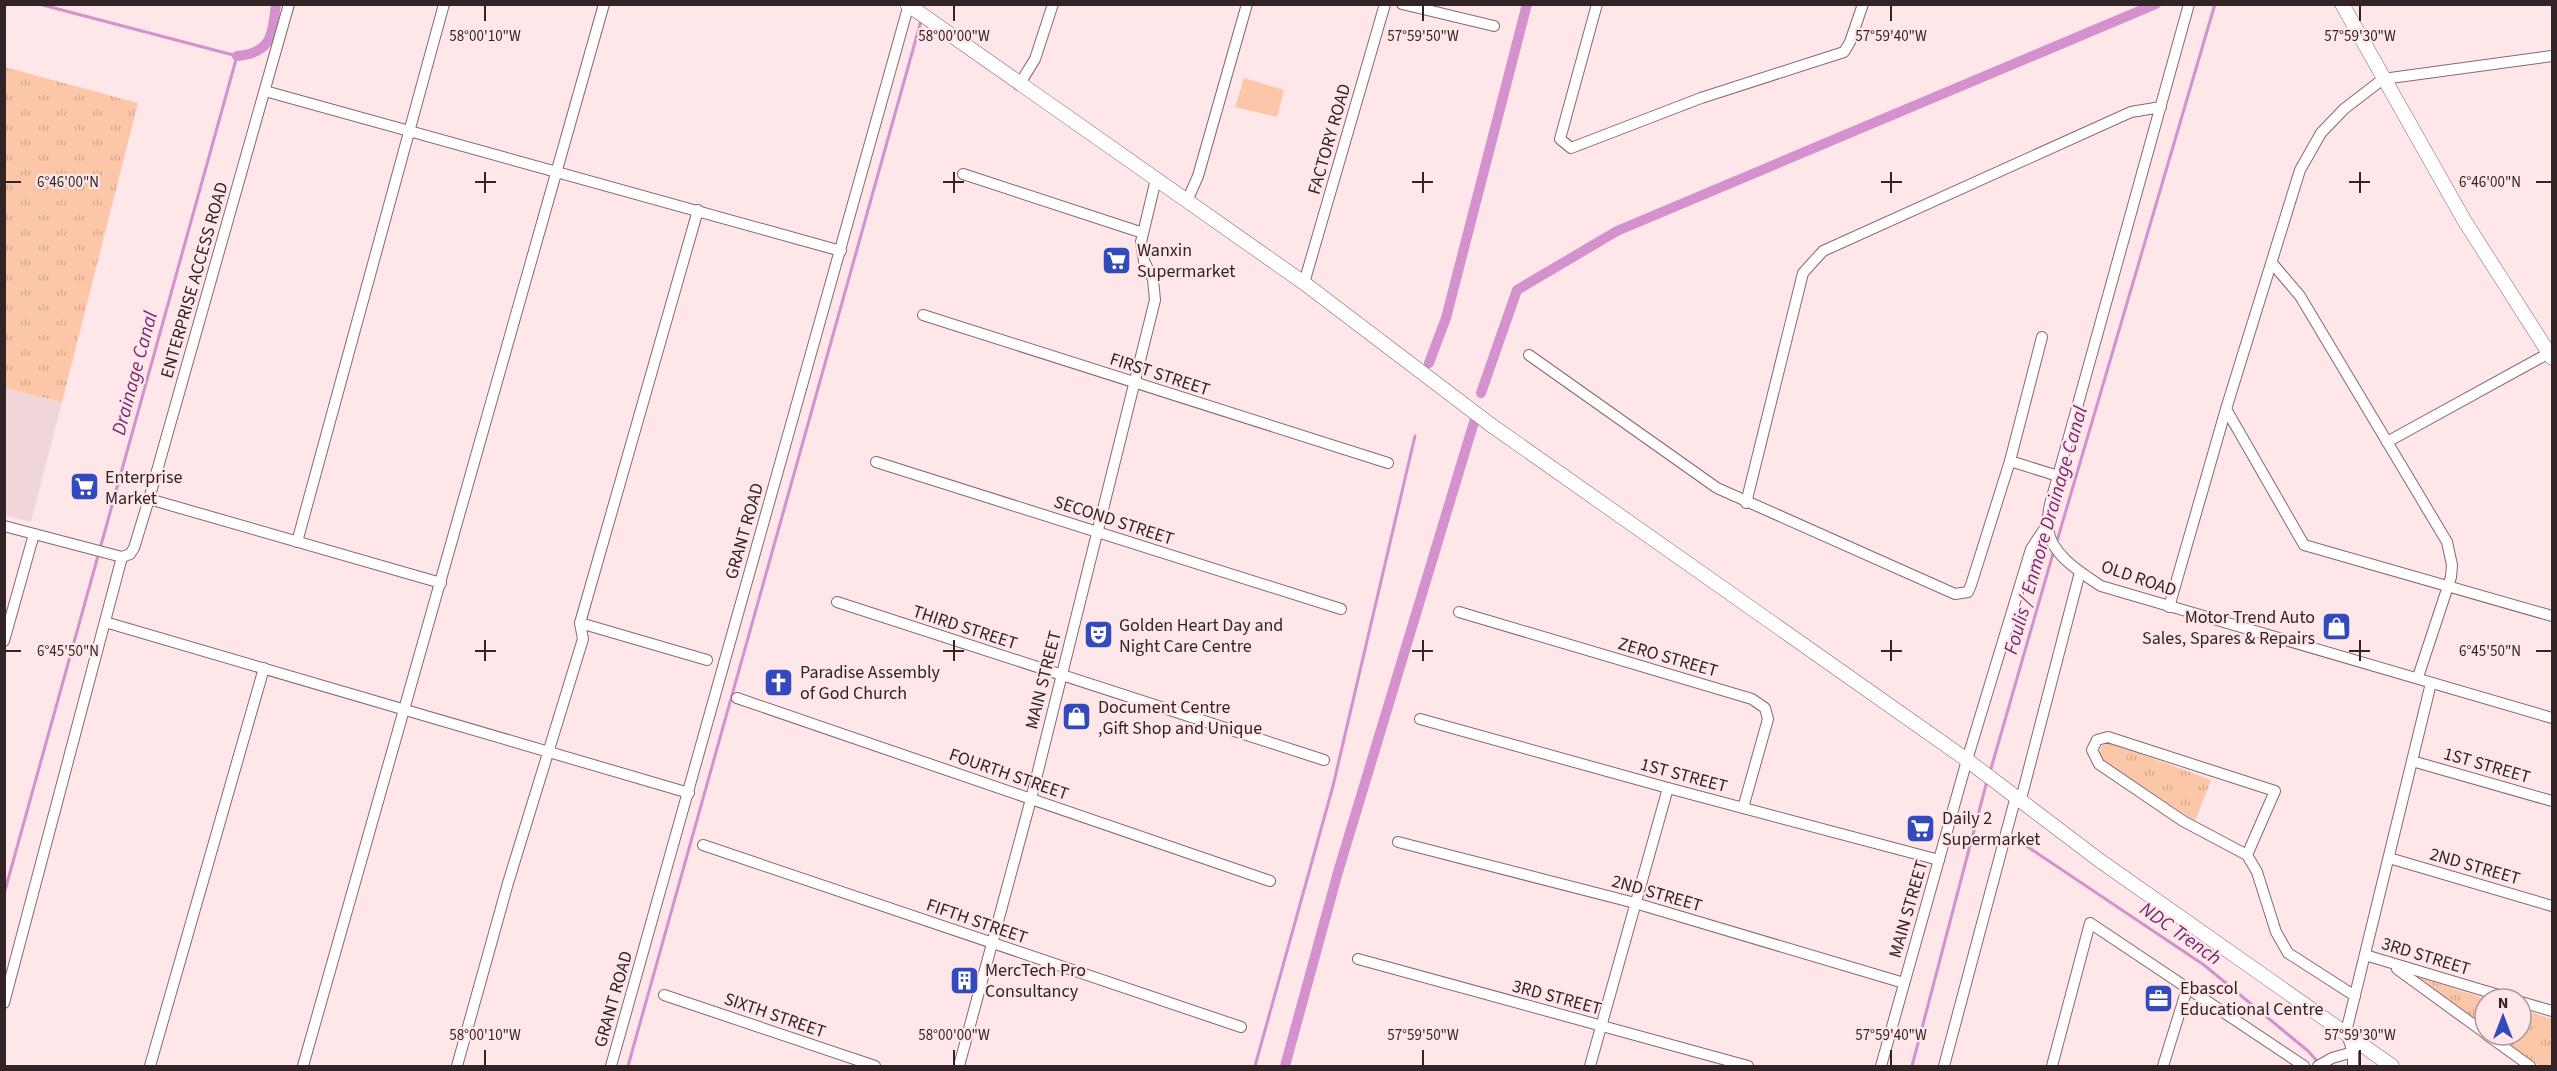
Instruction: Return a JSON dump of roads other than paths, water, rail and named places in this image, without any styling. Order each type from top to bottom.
[{"type":"main road","points":[[2342,4],[2464,220],[2551,356]]},
{"type":"main road","points":[[908,5],[1022,81],[1156,179],[1186,195],[1476,414],[2001,784],[2099,860],[2392,1066]]},
{"type":"street","name":"ENTERPRISE ACCESS ROAD","points":[[122,557],[130,554],[134,548],[149,499],[290,4]]},
{"type":"street","points":[[297,542],[444,4]]},
{"type":"street","points":[[303,1066],[558,174],[604,4]]},
{"type":"street","points":[[1022,81],[1035,59],[1053,4]]},
{"type":"street","points":[[1186,195],[1198,176],[1247,4]]},
{"type":"street","name":"FACTORY ROAD","points":[[1304,283],[1385,4]]},
{"type":"street","points":[[1402,4],[1494,26]]},
{"type":"street","points":[[1597,4],[1560,139],[1571,148],[1701,98],[1844,52],[1851,42],[1863,4]]},
{"type":"street","points":[[2048,528],[2058,476],[2189,4]]},
{"type":"street","name":"GRANT ROAD","points":[[611,1066],[908,5]]},
{"type":"street","points":[[2169,607],[2226,409],[2300,170],[2321,133],[2344,110],[2383,79],[2553,56]]},
{"type":"street","points":[[265,91],[841,251]]},
{"type":"street","points":[[1746,503],[1803,273],[1823,251],[2131,112],[2161,107]]},
{"type":"street","points":[[963,174],[1143,233],[1156,179]]},
{"type":"street","points":[[457,1066],[583,639],[580,623],[698,210]]},
{"type":"street","name":"MAIN STREET","points":[[959,1066],[1031,799],[1155,300],[1153,279],[1144,261],[1141,242],[1143,233]]},
{"type":"street","points":[[2272,263],[2300,296],[2447,542],[2452,565],[2449,587],[2418,677]]},
{"type":"street","name":"FIRST STREET","points":[[923,315],[1388,463]]},
{"type":"street","points":[[1529,355],[1717,488],[1746,503],[1955,594],[1968,592],[2010,461],[2043,337]]},
{"type":"street","points":[[2387,442],[2551,356]]},
{"type":"street","points":[[2226,409],[2304,545],[2553,616]]},
{"type":"street","points":[[2010,461],[2058,476]]},
{"type":"street","name":"SECOND STREET","points":[[876,462],[1341,609]]},
{"type":"street","points":[[149,499],[441,583]]},
{"type":"street","points":[[4,525],[122,557],[4,1003]]},
{"type":"street","name":"MAIN STREET","points":[[1881,1066],[1967,760],[2031,549],[2048,528]]},
{"type":"street","name":"OLD ROAD","points":[[2048,528],[2064,561],[2100,586],[2553,718]]},
{"type":"street","points":[[4,641],[8,617],[34,534]]},
{"type":"street","points":[[1944,1066],[2080,572]]},
{"type":"street","name":"THIRD STREET","points":[[837,602],[1324,760]]},
{"type":"street","name":"ZERO STREET","points":[[1459,612],[1752,699],[1758,703],[1765,708],[1768,719],[1743,808]]},
{"type":"street","points":[[105,622],[689,793]]},
{"type":"street","points":[[580,623],[707,660]]},
{"type":"street","points":[[150,1066],[264,668]]},
{"type":"street","points":[[2353,1066],[2353,1052],[2346,1032],[2431,683]]},
{"type":"street","name":"FOURTH STREET","points":[[737,698],[1270,881]]},
{"type":"street","name":"1ST STREET","points":[[1420,719],[1939,860]]},
{"type":"street","points":[[2247,855],[2275,791],[2108,737],[2097,740],[2092,750],[2099,764],[2182,821],[2247,855],[2257,872],[2276,932],[2288,953],[2355,996]]},
{"type":"street","name":"1ST STREET","points":[[2412,761],[2553,801]]},
{"type":"street","points":[[1590,1066],[1668,788]]},
{"type":"street","name":"2ND STREET","points":[[1398,842],[1635,903],[1905,983]]},
{"type":"street","name":"FIFTH STREET","points":[[703,845],[1241,1027]]},
{"type":"street","name":"2ND STREET","points":[[2389,858],[2553,906]]},
{"type":"street","points":[[2052,1066],[2090,923],[2304,1066]]},
{"type":"street","name":"3RD STREET","points":[[2365,955],[2473,988]]},
{"type":"street","name":"3RD STREET","points":[[1358,959],[1748,1066]]},
{"type":"street","points":[[2390,964],[2473,1025]]},
{"type":"street","points":[[2163,1066],[2187,989]]},
{"type":"street","name":"SIXTH STREET","points":[[664,995],[875,1066]]},
{"type":"street","points":[[2533,1005],[2553,1011]]},
{"type":"street","points":[[2504,1047],[2530,1066]]},
{"type":"street","points":[[2318,1066],[2332,1058],[2353,1052]]},
{"type":"waterway","name":"Drainage Canal","points":[[4,894],[237,56],[39,4]]},
{"type":"waterway","points":[[237,56],[249,54],[264,46],[271,33],[276,4]]},
{"type":"waterway","points":[[1429,363],[1446,318],[1527,4]]},
{"type":"waterway","points":[[1481,393],[1517,290],[1617,231],[2156,4]]},
{"type":"waterway","name":"Foulis / Enmore Drainage Canal","points":[[2057,541],[2215,4]]},
{"type":"waterway","points":[[628,1066],[921,21]]},
{"type":"waterway","points":[[1285,1066],[1338,872],[1474,422]]},
{"type":"waterway","points":[[1255,1066],[1333,786],[1415,436]]},
{"type":"waterway","name":"Foulis / Enmore Drainage Canal","points":[[1990,772],[2054,550]]},
{"type":"waterway","name":"Foulis / Enmore Drainage Canal","points":[[1912,1066],[1987,781]]},
{"type":"waterway","name":"NDC Trench","points":[[2013,837],[2204,965],[2308,1051],[2319,1063]]},
{"type":"place","name":"Wanxin Supermarket","points":[[1116,260]]},
{"type":"place","name":"Enterprise Market","points":[[84,487]]},
{"type":"place","name":"Motor Trend Auto Sales, Spares & Repairs","points":[[2336,627]]},
{"type":"place","name":"Golden Heart Day and Night Care Centre","points":[[1098,635]]},
{"type":"place","name":"Paradise Assembly of God Church","points":[[779,682]]},
{"type":"place","name":"Document Centre ,Gift Shop and Unique","points":[[1077,717]]},
{"type":"place","name":"Daily 2 Supermarket","points":[[1921,828]]},
{"type":"place","name":"MercTech Pro Consultancy","points":[[964,980]]},
{"type":"place","name":"Ebascol Educational Centre","points":[[2159,998]]}]
